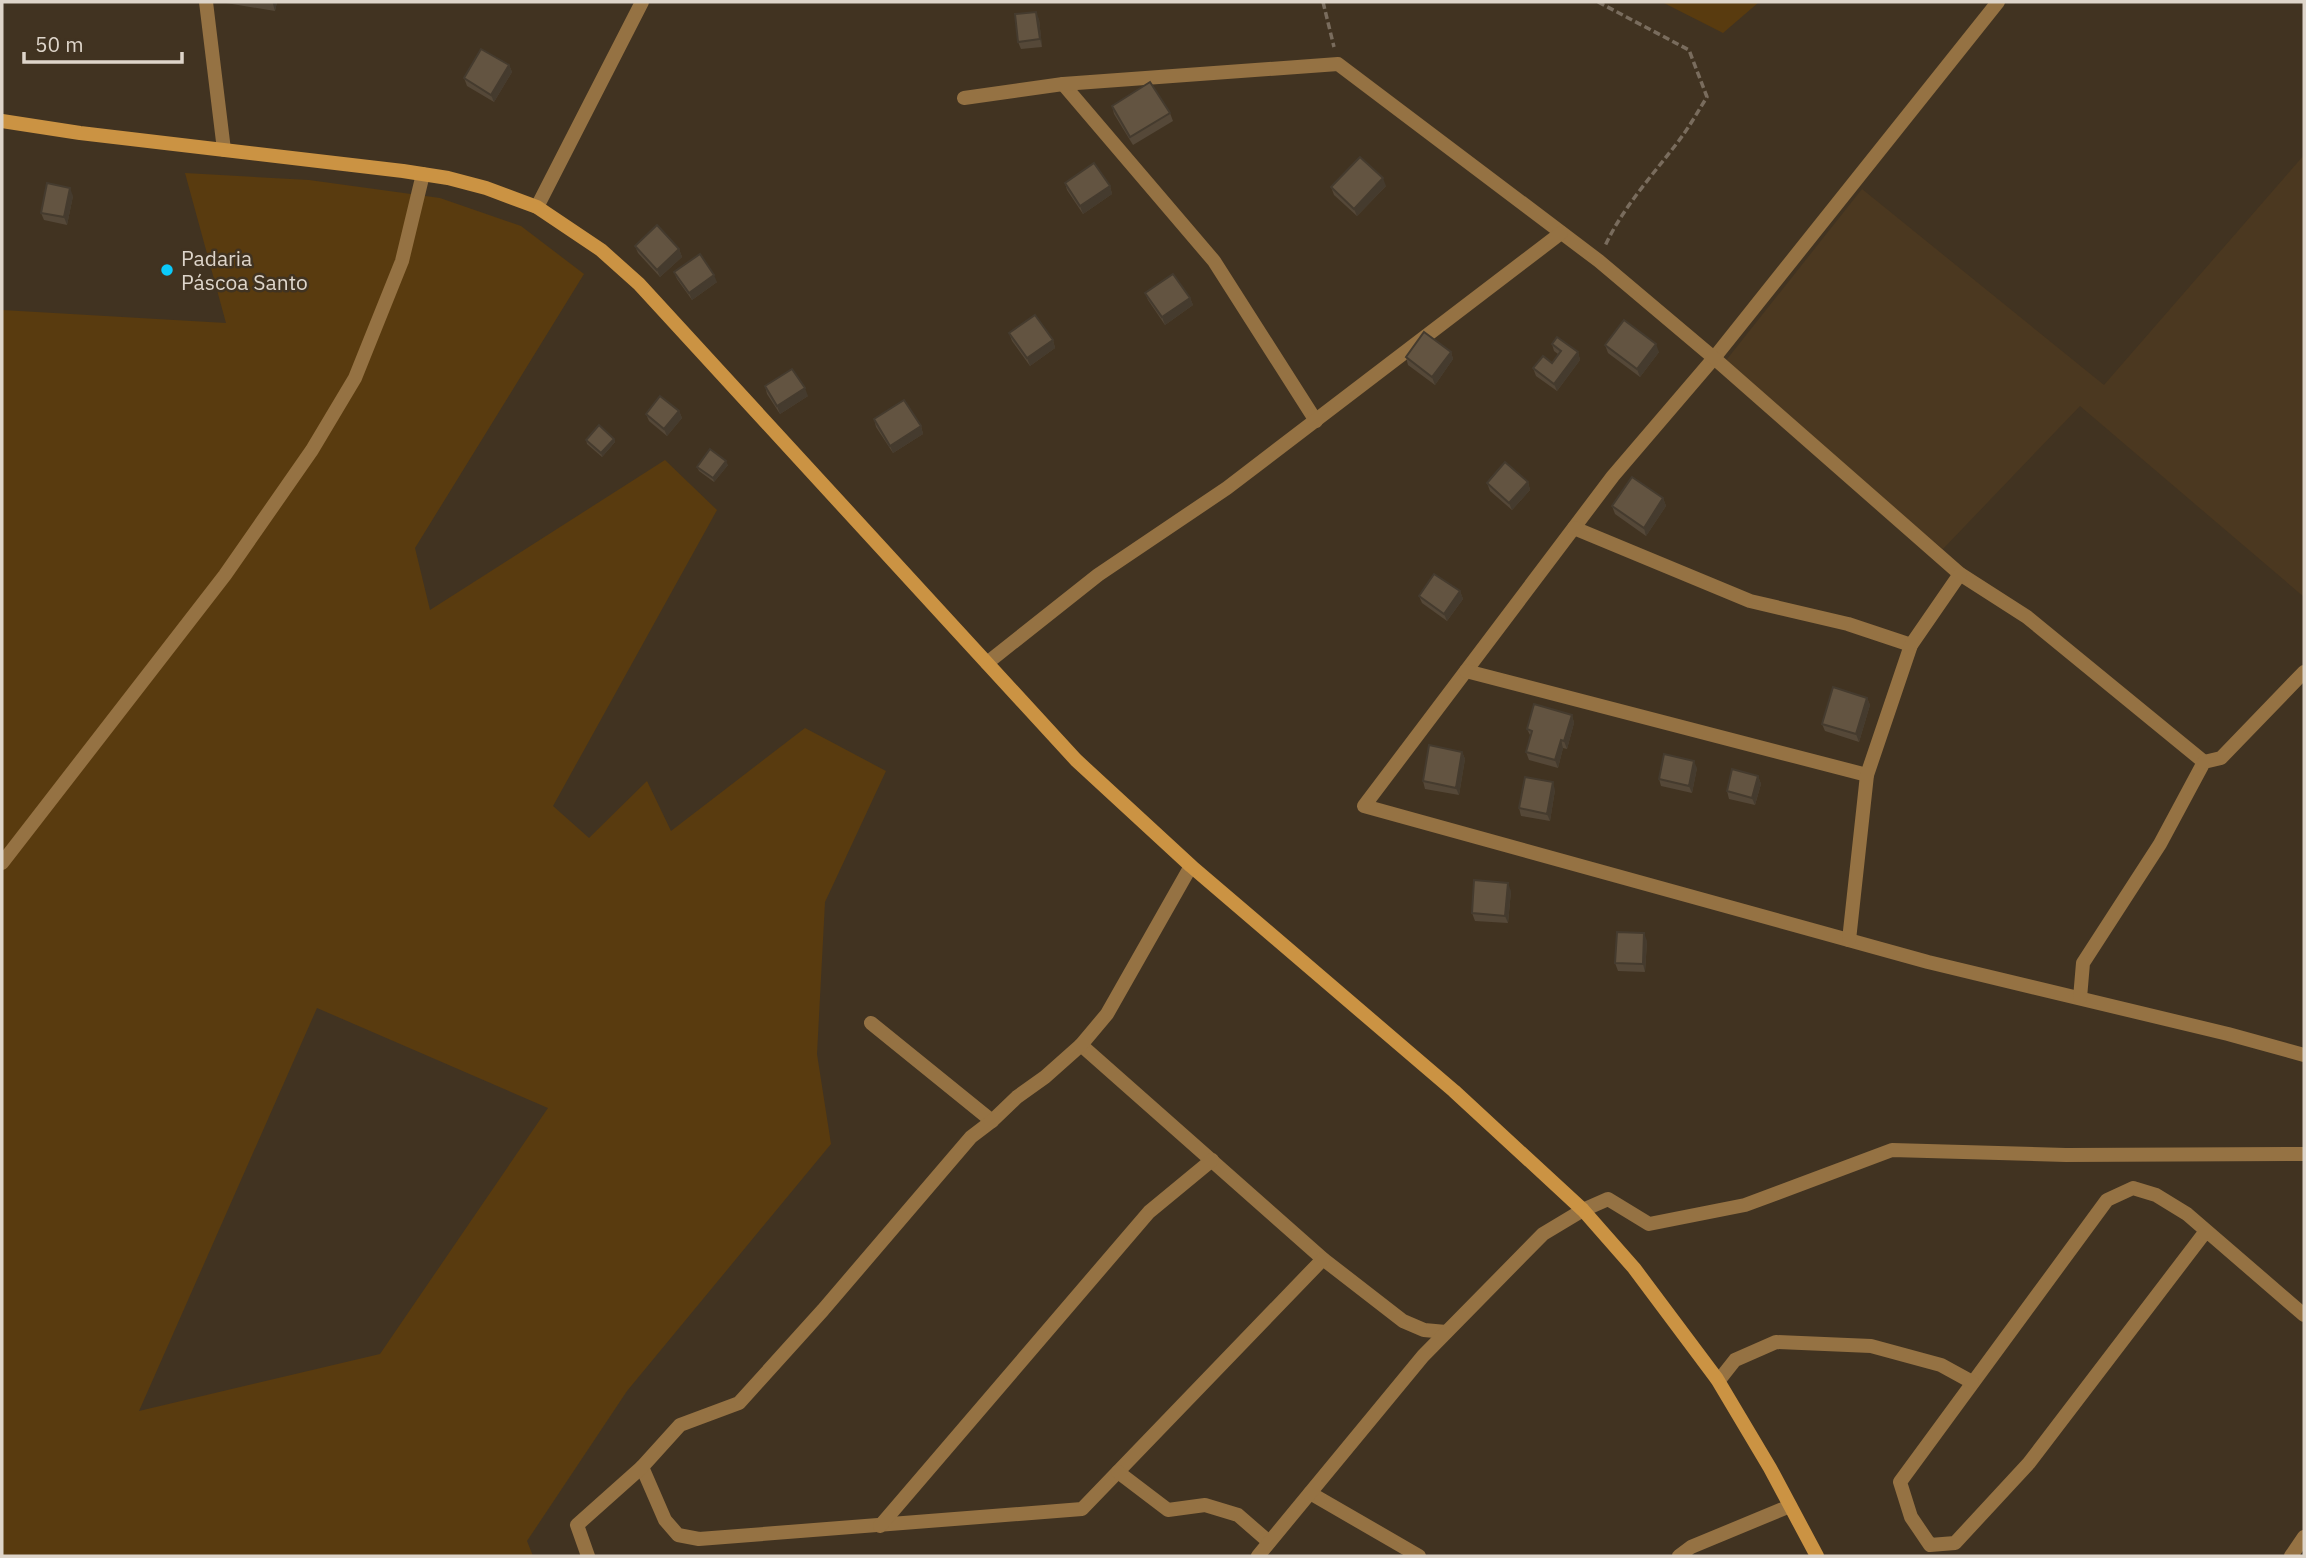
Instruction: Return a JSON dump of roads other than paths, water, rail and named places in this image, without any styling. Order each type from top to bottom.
[{"type":"street","points":[[206,2],[224,150]]},
{"type":"street","points":[[537,207],[642,2]]},
{"type":"street","points":[[1998,2],[1714,358],[1613,476],[1364,806],[1849,940],[2304,1055]]},
{"type":"street","points":[[964,98],[1063,83],[1338,64],[1599,261],[1960,574],[2026,617],[2204,762]]},
{"type":"street","points":[[1063,83],[1213,261],[1316,421]]},
{"type":"street","points":[[2,121],[80,133],[423,174],[486,188],[537,207],[601,250],[639,284],[1076,760],[1191,866],[1454,1091],[1583,1210],[1634,1269],[1717,1379],[1817,1556]]},
{"type":"street","points":[[2,863],[225,575],[312,450],[360,367],[402,261],[423,174]]},
{"type":"street","points":[[987,663],[1098,575],[1227,488],[1562,233]]},
{"type":"street","points":[[1574,528],[1750,601],[1848,624],[1912,645]]},
{"type":"street","points":[[1849,940],[1867,775],[1912,645],[1960,574]]},
{"type":"street","points":[[1466,671],[1867,775]]},
{"type":"street","points":[[2080,998],[2083,963],[2160,844],[2204,762],[2221,758],[2304,672]]},
{"type":"street","points":[[587,1556],[577,1525],[642,1467],[680,1425],[739,1403],[823,1310],[971,1137],[1081,1045],[1107,1014],[1191,866]]},
{"type":"street","points":[[871,1023],[992,1121]]},
{"type":"street","points":[[1081,1045],[1323,1259],[1403,1321],[1424,1329],[1447,1332]]},
{"type":"street","points":[[1258,1556],[1423,1356],[1543,1234],[1583,1210],[1608,1199],[1649,1224],[1745,1205],[1892,1150],[2066,1156],[2304,1154]]},
{"type":"street","points":[[880,1526],[1149,1212],[1212,1160]]},
{"type":"street","points":[[2206,1231],[2029,1463],[1955,1543],[1930,1545],[1911,1517],[1900,1482],[2107,1199],[2133,1188],[2156,1195],[2188,1214],[2304,1315]]},
{"type":"street","points":[[642,1467],[665,1520],[678,1535],[699,1539],[1082,1509],[1323,1259]]},
{"type":"street","points":[[1717,1379],[1720,1379],[1735,1360],[1776,1342],[1871,1346],[1941,1365],[1972,1382]]},
{"type":"street","points":[[1118,1472],[1168,1510],[1205,1505],[1238,1515],[1269,1542]]},
{"type":"street","points":[[1310,1493],[1419,1556]]},
{"type":"street","points":[[1679,1556],[1691,1547],[1790,1506]]},
{"type":"street","points":[[2291,1556],[2304,1536]]},
{"type":"place","name":"Padaria Páscoa Santo","points":[[167,270]]}]
